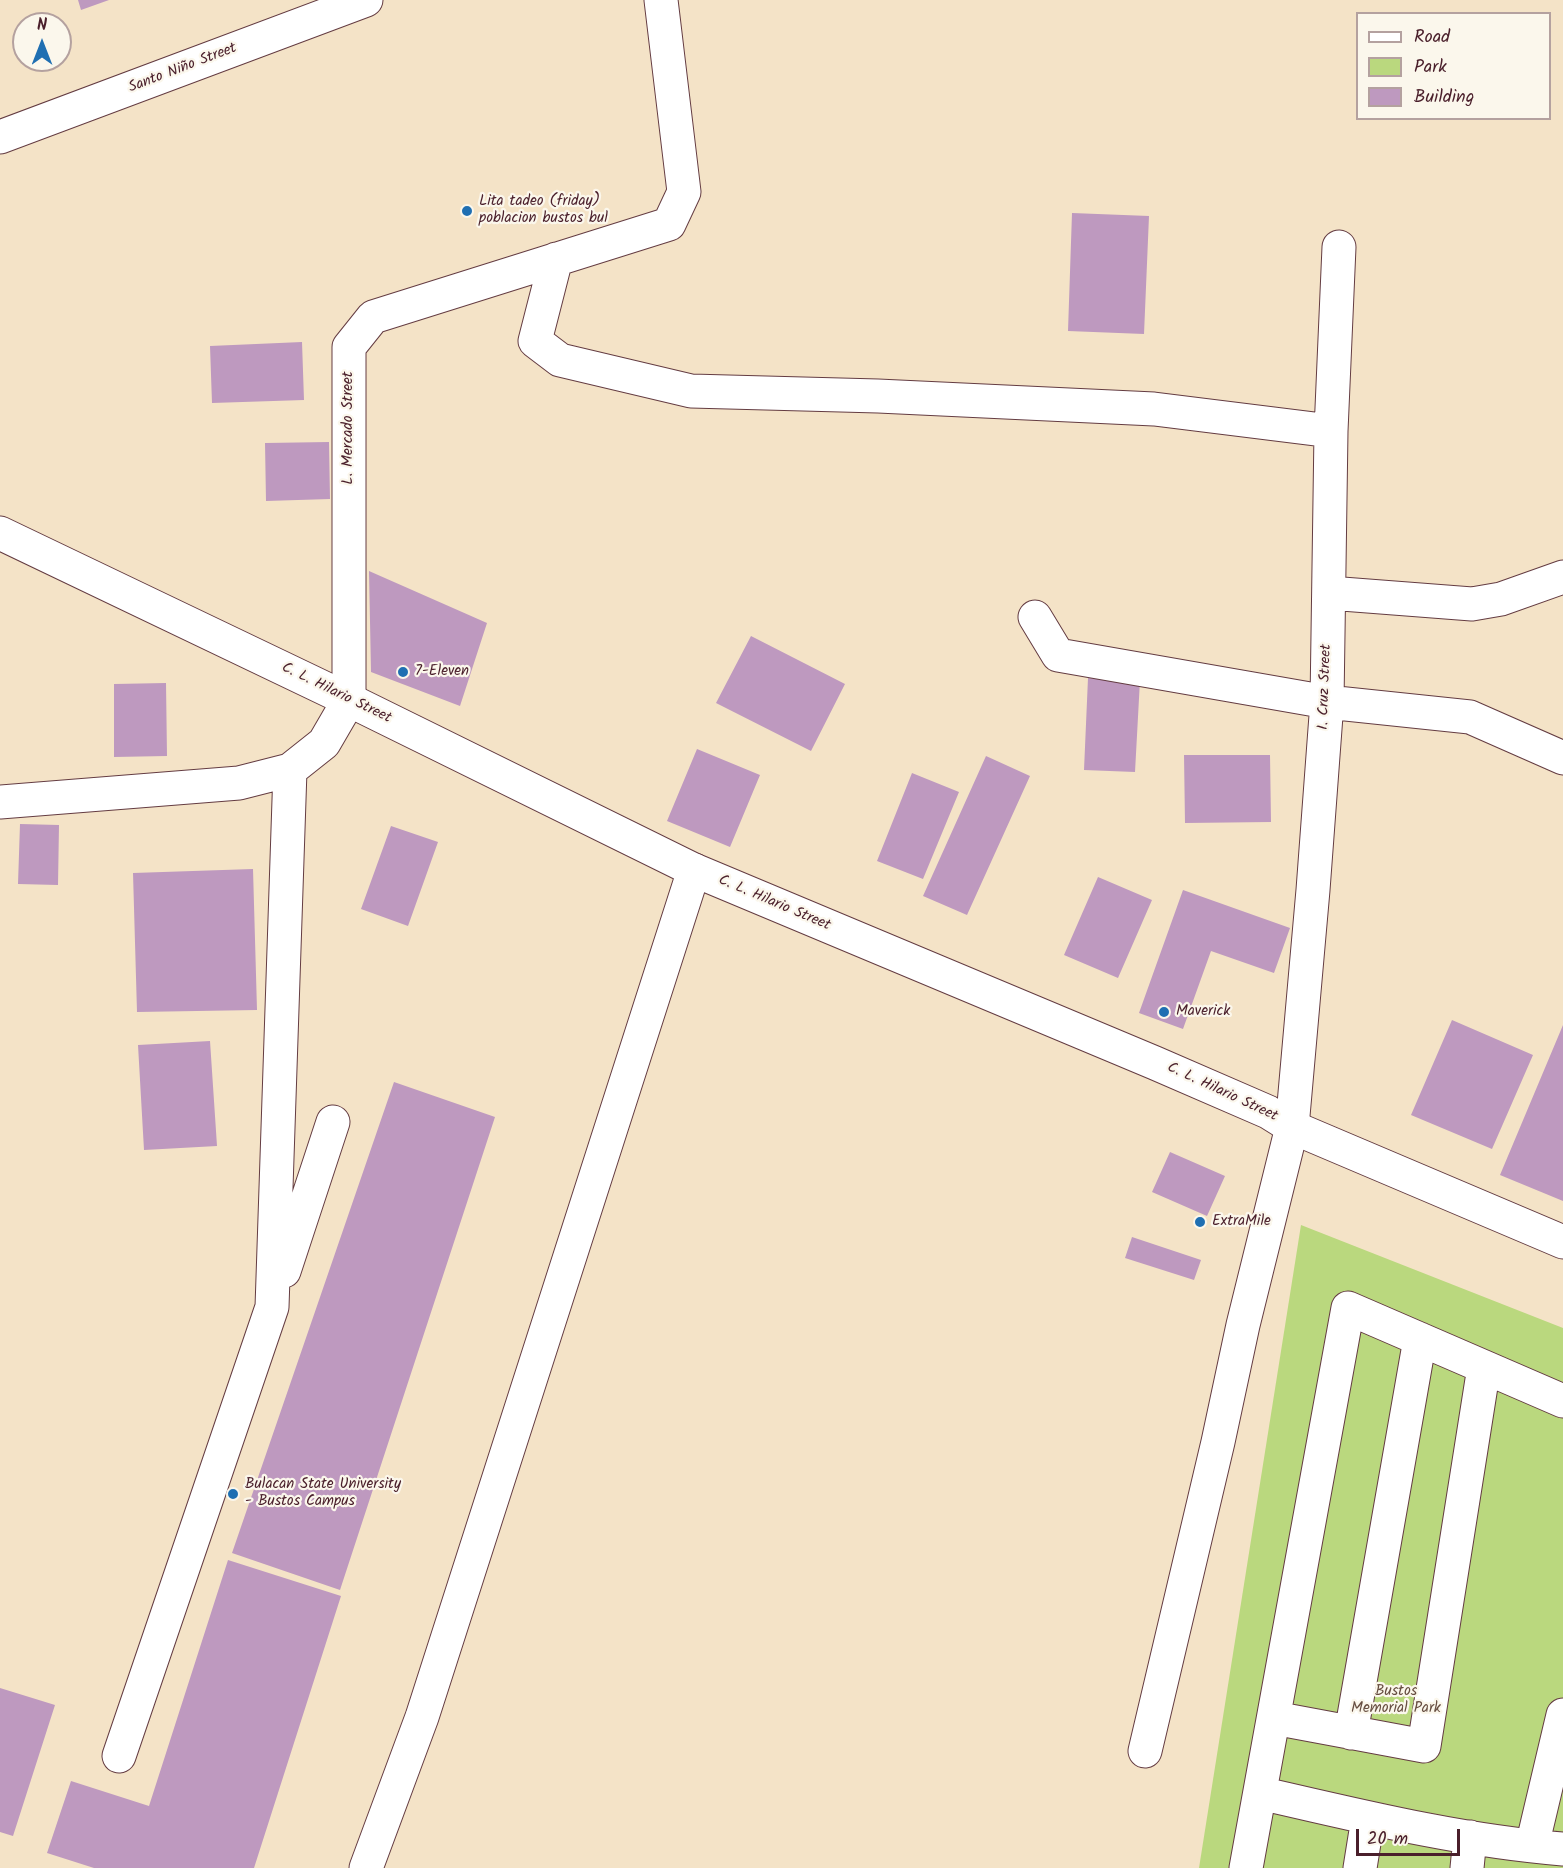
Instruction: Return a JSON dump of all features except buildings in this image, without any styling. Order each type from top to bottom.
[{"type":"street","name":"Santo Niño Street","points":[[0,137],[366,0]]},
{"type":"street","name":"L. Mercado Street","points":[[349,700],[349,347],[373,317],[669,224],[684,192],[661,0]]},
{"type":"street","name":"I. Cruz Street","points":[[1145,1751],[1218,1442],[1242,1325],[1292,1127],[1327,702],[1331,431],[1339,247]]},
{"type":"street","points":[[556,259],[535,341],[560,360],[691,391],[878,396],[1154,409],[1331,431]]},
{"type":"street","name":"C. L. Hilario Street","points":[[0,533],[349,700],[694,870],[1155,1063],[1268,1112],[1292,1127],[1563,1242]]},
{"type":"street","points":[[1329,593],[1472,604],[1501,599],[1563,577]]},
{"type":"street","points":[[1035,616],[1058,654],[1327,702],[1470,717],[1563,758]]},
{"type":"street","points":[[0,802],[239,783],[290,770],[324,743],[349,700]]},
{"type":"street","points":[[272,1307],[290,770]]},
{"type":"street","points":[[366,1868],[422,1717],[694,870]]},
{"type":"street","points":[[119,1756],[333,1122]]},
{"type":"street","points":[[1246,1868],[1348,1308],[1563,1401]]},
{"type":"street","points":[[1351,1733],[1420,1339]]},
{"type":"street","points":[[1274,1718],[1424,1746],[1484,1367]]},
{"type":"street","points":[[1260,1793],[1368,1818],[1469,1852],[1548,1847],[1563,1715]]},
{"type":"street","points":[[1360,1868],[1368,1818]]},
{"type":"green space","name":"Bustos Memorial Park","points":[[1301,1225],[1563,1328],[1563,1868],[1199,1868]]},
{"type":"place","name":"Lita tadeo (friday) poblacion bustos bul","points":[[467,211]]},
{"type":"place","name":"7-Eleven","points":[[403,672]]},
{"type":"place","name":"Maverick","points":[[1164,1012]]},
{"type":"place","name":"ExtraMile","points":[[1200,1222]]},
{"type":"place","name":"Bulacan State University - Bustos Campus","points":[[233,1494]]}]
